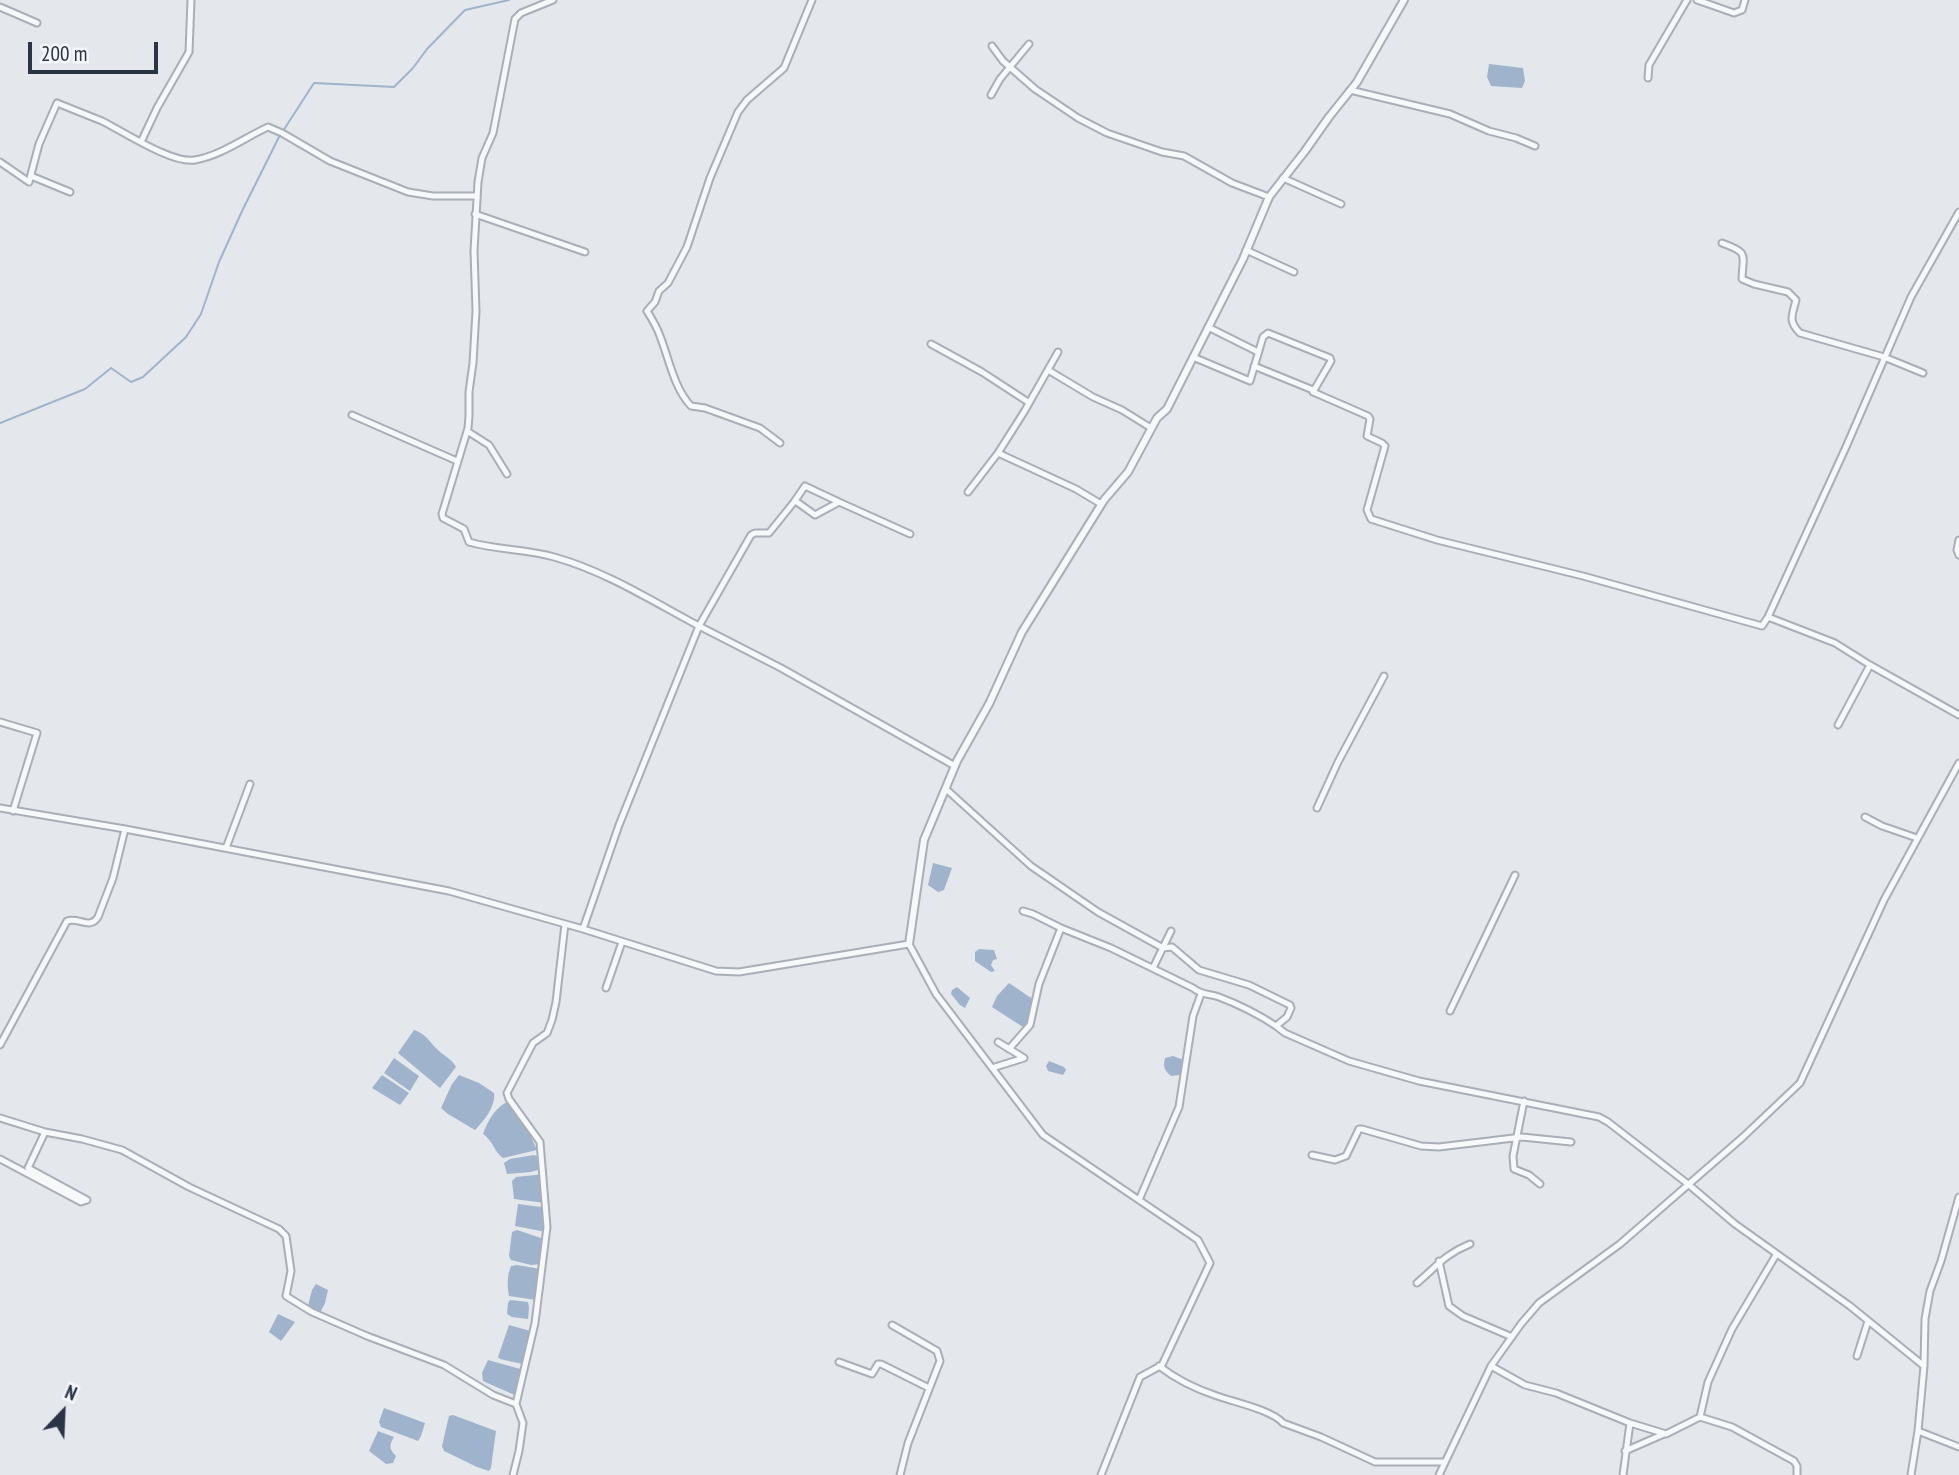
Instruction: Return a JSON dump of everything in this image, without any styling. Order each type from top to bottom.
[{"type":"street","points":[[141,142],[189,52],[191,0]]},
{"type":"street","points":[[554,0],[533,3],[515,19],[493,133],[482,158],[475,214],[476,311],[467,431],[442,516],[464,529],[469,542],[530,551],[577,564],[626,587],[781,668],[955,766]]},
{"type":"street","points":[[780,443],[760,428],[705,408],[691,406],[685,400],[659,333],[647,311],[655,302],[659,291],[668,283],[687,247],[710,178],[738,112],[747,100],[783,68],[812,0]]},
{"type":"street","points":[[1101,1475],[1139,1377],[1162,1364],[1210,1263],[1198,1240],[1043,1135],[936,994],[909,944],[924,841],[955,766],[989,704],[1021,632],[1101,504],[1128,472],[1157,418],[1167,409],[1246,250],[1269,197],[1357,82],[1404,0]]},
{"type":"street","points":[[1648,78],[1649,65],[1687,0]]},
{"type":"street","points":[[1697,0],[1734,13],[1742,10],[1745,0]]},
{"type":"street","points":[[0,7],[37,23]]},
{"type":"street","points":[[990,95],[1029,44]]},
{"type":"street","points":[[992,46],[1010,67],[1035,89],[1078,118],[1107,133],[1162,152],[1184,156],[1232,183],[1269,197]]},
{"type":"street","points":[[1350,90],[1450,114],[1489,131],[1535,146]]},
{"type":"street","points":[[0,162],[29,182],[39,144],[57,103],[180,159],[192,160],[220,153],[243,138],[268,127],[330,161],[408,192],[433,196],[477,196]]},
{"type":"street","points":[[31,176],[70,192]]},
{"type":"street","points":[[1283,178],[1341,204]]},
{"type":"street","points":[[1254,366],[1368,416],[1370,419],[1367,436],[1385,446],[1367,510],[1371,519],[1437,540],[1583,576],[1762,626],[1846,447],[1911,296],[1959,212]]},
{"type":"street","points":[[475,214],[585,252]]},
{"type":"street","points":[[1722,243],[1740,249],[1743,255],[1742,279],[1788,292],[1796,300],[1791,320],[1800,334],[1884,357],[1923,373]]},
{"type":"street","points":[[1246,250],[1294,272]]},
{"type":"street","points":[[1208,327],[1258,352]]},
{"type":"street","points":[[1193,357],[1250,381],[1263,337],[1268,333],[1330,358],[1331,361],[1313,390]]},
{"type":"street","points":[[931,344],[982,372],[1028,402]]},
{"type":"street","points":[[968,492],[998,453],[1058,352]]},
{"type":"street","points":[[1048,370],[1152,428]]},
{"type":"street","points":[[352,415],[457,461]]},
{"type":"street","points":[[467,431],[489,445],[507,474]]},
{"type":"street","points":[[998,453],[1076,489],[1101,504]]},
{"type":"street","points":[[583,929],[619,825],[699,626],[751,535],[769,533],[805,486],[910,534]]},
{"type":"street","points":[[794,502],[815,514],[839,502]]},
{"type":"street","points":[[1959,540],[1959,555]]},
{"type":"street","points":[[1768,617],[1835,643],[1959,715]]},
{"type":"street","points":[[1838,725],[1870,665]]},
{"type":"street","points":[[1317,808],[1384,676]]},
{"type":"street","points":[[0,722],[37,733],[13,811]]},
{"type":"street","points":[[1439,1475],[1491,1366],[1539,1303],[1620,1244],[1800,1083],[1884,900],[1959,763]]},
{"type":"street","points":[[226,848],[250,784]]},
{"type":"street","points":[[946,789],[1031,866],[1098,912],[1163,948],[1172,947],[1199,970],[1249,985],[1290,1005],[1287,1017],[1276,1026]]},
{"type":"street","points":[[0,808],[449,891],[716,971],[739,972],[909,944]]},
{"type":"street","points":[[1865,817],[1917,838]]},
{"type":"street","points":[[0,1045],[67,921],[73,919],[91,924],[98,917],[113,878],[125,830]]},
{"type":"street","points":[[1450,1011],[1515,876]]},
{"type":"street","points":[[1023,911],[1111,948],[1201,994],[1213,995],[1250,1010],[1285,1033],[1349,1061],[1419,1081],[1599,1117],[1688,1184],[1735,1224],[1868,1321],[1924,1366]]},
{"type":"street","points":[[513,1475],[523,1423],[516,1404],[535,1323],[547,1227],[540,1142],[507,1093],[533,1043],[547,1033],[552,1020],[565,924]]},
{"type":"street","points":[[1009,1049],[1030,1025],[1039,984],[1061,928]]},
{"type":"street","points":[[1153,968],[1171,931]]},
{"type":"street","points":[[606,988],[622,942]]},
{"type":"street","points":[[1139,1200],[1179,1107],[1193,1016],[1201,994]]},
{"type":"street","points":[[992,1068],[1024,1058],[998,1042]]},
{"type":"street","points":[[1524,1101],[1513,1156],[1514,1169],[1529,1175],[1540,1184]]},
{"type":"street","points":[[0,1118],[45,1132],[122,1150],[189,1187],[279,1229],[286,1236],[291,1271],[286,1296],[290,1300],[367,1336],[444,1365],[492,1395],[516,1404]]},
{"type":"street","points":[[1312,1155],[1335,1160],[1346,1156],[1359,1129],[1421,1146],[1439,1147],[1522,1137],[1571,1142]]},
{"type":"street","points":[[0,1159],[81,1202],[87,1200],[28,1168],[45,1132]]},
{"type":"street","points":[[1911,1475],[1924,1366],[1925,1319],[1930,1291],[1959,1197]]},
{"type":"street","points":[[1417,1283],[1439,1261],[1470,1244]]},
{"type":"street","points":[[1700,1417],[1708,1382],[1732,1329],[1776,1255]]},
{"type":"street","points":[[1439,1261],[1449,1306],[1463,1316],[1512,1337]]},
{"type":"street","points":[[1857,1356],[1868,1321]]},
{"type":"street","points":[[892,1325],[937,1351],[940,1361],[908,1443],[900,1475]]},
{"type":"street","points":[[839,1362],[872,1374],[875,1366],[881,1364],[929,1388]]},
{"type":"street","points":[[1159,1366],[1175,1379],[1279,1418],[1283,1423],[1375,1462],[1445,1462]]},
{"type":"street","points":[[1491,1366],[1525,1385],[1556,1393],[1630,1423],[1666,1434]]},
{"type":"street","points":[[1625,1451],[1700,1417],[1732,1427],[1794,1461],[1797,1475]]},
{"type":"street","points":[[1623,1475],[1630,1423]]},
{"type":"street","points":[[1918,1432],[1959,1447]]},
{"type":"water","points":[[1489,64],[1523,68],[1525,81],[1522,88],[1491,86],[1487,77]]},
{"type":"water","points":[[933,863],[952,868],[944,890],[938,892],[928,885]]},
{"type":"water","points":[[979,949],[994,950],[997,959],[993,960],[991,965],[995,971],[991,972],[975,961],[975,952]]},
{"type":"water","points":[[1009,983],[1034,1000],[1026,1029],[992,1007],[997,996]]},
{"type":"water","points":[[957,987],[970,998],[965,1008],[951,994]]},
{"type":"water","points":[[414,1030],[425,1036],[456,1067],[440,1088],[398,1053]]},
{"type":"water","points":[[1173,1056],[1184,1060],[1180,1075],[1171,1076],[1165,1068],[1165,1058]]},
{"type":"water","points":[[394,1058],[419,1076],[410,1091],[384,1073]]},
{"type":"water","points":[[1049,1061],[1064,1067],[1066,1070],[1063,1075],[1048,1071],[1046,1066]]},
{"type":"water","points":[[382,1075],[409,1093],[400,1105],[372,1088]]},
{"type":"water","points":[[459,1075],[494,1093],[491,1108],[475,1130],[441,1108]]},
{"type":"water","points":[[507,1102],[527,1128],[537,1150],[503,1158],[483,1134],[492,1116]]},
{"type":"water","points":[[534,1155],[539,1157],[541,1169],[507,1174],[504,1163],[510,1159]]},
{"type":"water","points":[[544,1174],[545,1203],[514,1199],[512,1181],[516,1177]]},
{"type":"water","points":[[518,1204],[541,1207],[547,1211],[546,1232],[515,1226]]},
{"type":"water","points":[[517,1230],[546,1241],[542,1264],[531,1265],[511,1260],[509,1256],[512,1232]]},
{"type":"water","points":[[511,1266],[540,1269],[536,1300],[509,1296],[509,1273]]},
{"type":"water","points":[[316,1284],[328,1290],[321,1311],[308,1306]]},
{"type":"water","points":[[510,1300],[528,1302],[528,1319],[507,1314]]},
{"type":"water","points":[[278,1314],[295,1322],[281,1341],[269,1332]]},
{"type":"water","points":[[509,1325],[534,1332],[527,1365],[498,1357]]},
{"type":"water","points":[[488,1360],[524,1370],[519,1397],[483,1381],[482,1373]]},
{"type":"water","points":[[384,1408],[425,1423],[418,1441],[381,1427],[379,1422]]},
{"type":"water","points":[[453,1415],[496,1431],[489,1471],[444,1451],[442,1446],[449,1416]]},
{"type":"water","points":[[378,1431],[394,1437],[390,1447],[396,1456],[393,1463],[386,1464],[369,1451]]},
{"type":"waterway","points":[[283,131],[314,83],[394,87],[465,10],[509,0]]},
{"type":"waterway","points":[[0,423],[85,389],[111,368],[131,382],[143,377],[186,337],[201,314],[219,262],[280,135]]}]
